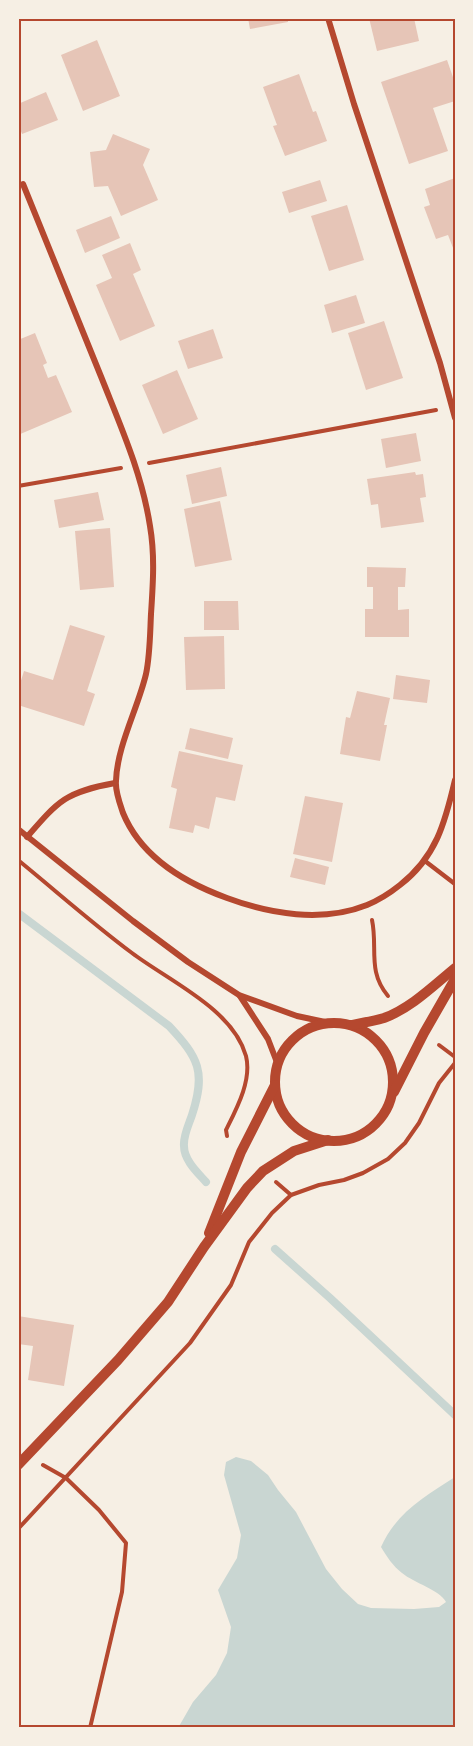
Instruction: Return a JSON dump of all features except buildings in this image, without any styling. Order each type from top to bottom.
[{"type":"street","points":[[328,18],[436,352],[455,418]]},
{"type":"street","points":[[23,184],[136,465],[150,527],[154,562],[149,655],[145,676],[119,760],[115,783],[121,806],[137,840],[165,867],[214,894],[274,911],[323,915],[347,912],[383,897],[410,877],[425,861],[441,833],[455,780]]},
{"type":"street","points":[[27,837],[51,809],[64,799],[76,792],[115,783]]},
{"type":"street","points":[[18,829],[142,928],[188,962],[239,995],[297,1016],[351,1025],[372,1037],[386,1055],[392,1077],[389,1101]]},
{"type":"street","points":[[351,1025],[384,1018],[400,1010],[423,995],[455,968]]},
{"type":"street","points":[[275,1085],[280,1105],[291,1123],[308,1135],[339,1141],[370,1128],[378,1120],[389,1101],[424,1033],[455,980]]},
{"type":"street","points":[[239,995],[268,1039],[278,1065]]},
{"type":"street","points":[[204,1247],[242,1152],[275,1085],[278,1065],[289,1044],[308,1029],[330,1023]]},
{"type":"street","points":[[18,1465],[118,1360],[168,1302],[204,1247],[247,1188],[263,1171],[294,1151],[327,1140]]},
{"type":"lane","points":[[425,861],[455,884]]},
{"type":"path","points":[[18,486],[453,407]]},
{"type":"path","points":[[18,860],[132,953],[211,1007],[237,1034],[246,1058],[247,1072],[245,1084],[226,1130],[231,1141]]},
{"type":"path","points":[[18,1529],[190,1343],[231,1285],[249,1242],[272,1213],[291,1196],[319,1185],[363,1173],[388,1159],[405,1143],[419,1123],[439,1083],[455,1063]]},
{"type":"path","points":[[26,1457],[66,1478],[99,1510],[126,1543],[122,1592],[90,1728]]},
{"type":"shaded area","points":[[236,1457],[251,1461],[268,1475],[296,1512],[326,1569],[358,1604],[371,1608],[439,1607],[446,1602],[438,1594],[407,1577],[390,1561],[381,1547],[395,1524],[412,1506],[455,1477],[455,1728],[178,1728],[193,1702],[216,1675],[227,1653],[231,1627],[218,1590],[237,1558],[241,1535],[224,1475],[226,1462]]},
{"type":"waterway","points":[[18,913],[169,1026],[187,1047],[197,1066],[199,1087],[184,1138],[185,1151],[192,1166],[206,1182]]},
{"type":"waterway","points":[[275,1249],[455,1415]]}]
